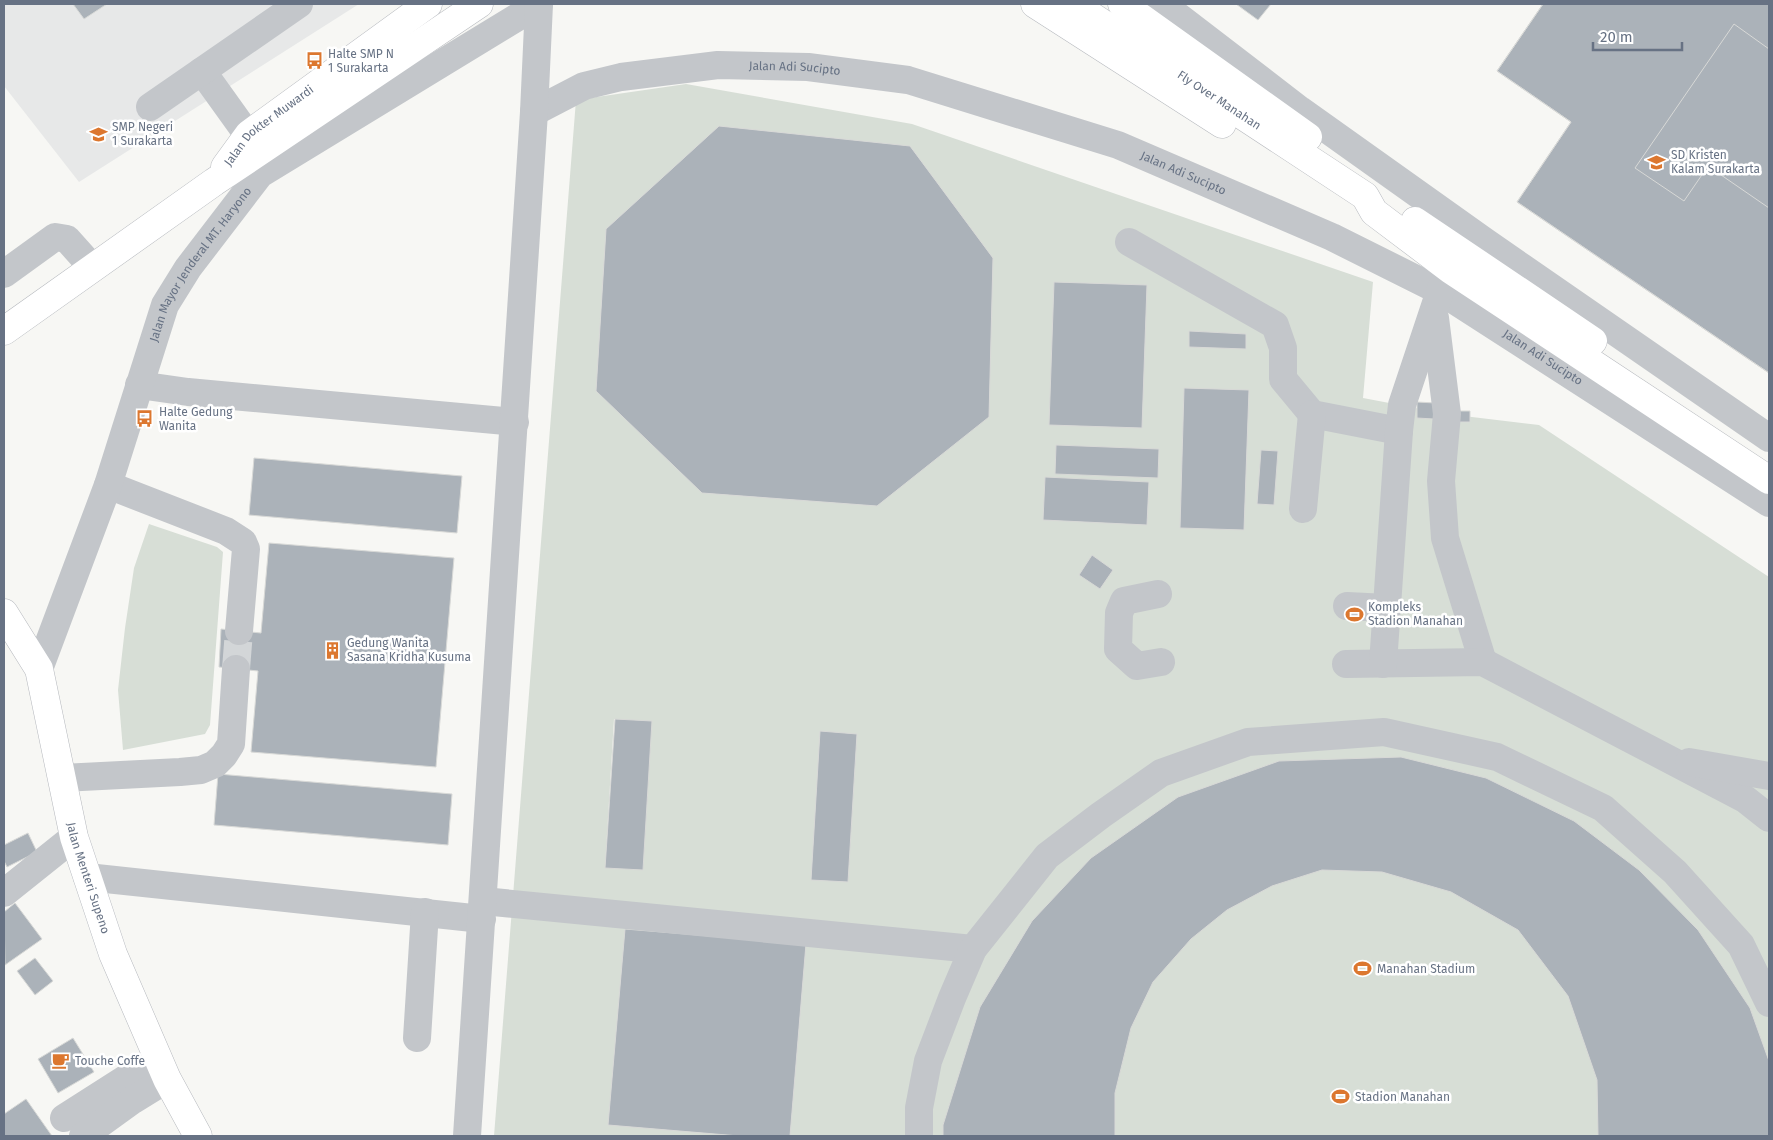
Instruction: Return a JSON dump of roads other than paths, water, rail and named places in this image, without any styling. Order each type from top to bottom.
[{"type":"main road","name":"Jalan Dokter Muwardi","points":[[214,182],[248,135],[428,4]]},
{"type":"main road","points":[[4,331],[214,182],[479,4]]},
{"type":"main road","name":"Jalan Adi Sucipto","points":[[1035,4],[1310,181],[1356,208],[1371,201]]},
{"type":"main road","name":"Fly Over Manahan","points":[[1073,4],[1371,201]]},
{"type":"main road","name":"Jalan Adi Sucipto","points":[[1124,5],[1353,169],[1373,186],[1371,201],[1441,291],[1769,480]]},
{"type":"main road","name":"Jalan Adi Sucipto","points":[[1371,201],[1501,266],[1686,392],[1769,461]]},
{"type":"main road","name":"Jalan Menteri Supeno","points":[[4,613],[39,669],[74,837],[112,954],[163,1069],[198,1136]]},
{"type":"street","points":[[150,106],[299,4]]},
{"type":"street","points":[[467,1136],[515,422],[539,4]]},
{"type":"street","name":"Jalan Mayor Jenderal MT. Haryono","points":[[39,669],[108,484],[165,305],[188,268],[260,174],[539,4]]},
{"type":"street","name":"Jalan Adi Sucipto","points":[[1162,4],[1501,266]]},
{"type":"street","name":"Jalan Adi Sucipto","points":[[534,112],[584,86],[621,77],[718,64],[808,67],[908,80],[1118,145],[1332,237],[1441,291],[1769,502]]},
{"type":"street","points":[[202,71],[248,135]]},
{"type":"street","points":[[4,274],[55,237],[67,239],[92,268]]},
{"type":"street","points":[[1129,242],[1275,326],[1283,348],[1283,379],[1312,414],[1398,431]]},
{"type":"street","points":[[1383,664],[1398,431],[1402,405],[1441,291]]},
{"type":"street","points":[[1441,291],[1447,414],[1441,480],[1445,538],[1482,662]]},
{"type":"street","points":[[139,385],[188,392],[515,422]]},
{"type":"street","name":"Jalan Adi Sucipto","points":[[1686,392],[1769,438]]},
{"type":"street","points":[[1303,509],[1312,414]]},
{"type":"street","points":[[108,484],[226,531],[242,542],[246,549],[239,631]]},
{"type":"street","points":[[1158,594],[1124,601],[1119,613],[1118,649],[1137,666],[1161,662]]},
{"type":"street","points":[[1347,606],[1387,608]]},
{"type":"street","points":[[1346,664],[1482,662],[1745,799],[1769,818]]},
{"type":"street","points":[[62,778],[180,772],[201,770],[215,764],[231,744],[236,669]]},
{"type":"street","points":[[919,1136],[919,1108],[928,1060],[973,949],[1047,856],[1100,815],[1161,773],[1248,742],[1384,732],[1497,757],[1603,808],[1675,872],[1741,945],[1769,1003]]},
{"type":"street","points":[[1662,757],[1769,776]]},
{"type":"street","points":[[4,893],[74,837]]},
{"type":"street","points":[[87,876],[424,912],[482,910],[973,949]]},
{"type":"street","points":[[417,1038],[424,912]]},
{"type":"street","points":[[74,1127],[163,1069]]},
{"type":"tunnel","points":[[236,669],[239,631]]},
{"type":"place","name":"Halte SMP N 1 Surakarta","points":[[314,61]]},
{"type":"place","name":"SMP Negeri 1 Surakarta","points":[[98,134]]},
{"type":"place","name":"SD Kristen Kalam Surakarta","points":[[1657,162]]},
{"type":"place","name":"Halte Gedung Wanita","points":[[145,419]]},
{"type":"place","name":"Kompleks Stadion Manahan","points":[[1354,614]]},
{"type":"place","name":"Gedung Wanita Sasana Kridha Kusuma","points":[[333,650]]},
{"type":"place","name":"Manahan Stadium","points":[[1363,969]]},
{"type":"place","name":"Touche Coffe","points":[[61,1061]]},
{"type":"place","name":"Stadion Manahan","points":[[1341,1097]]}]
